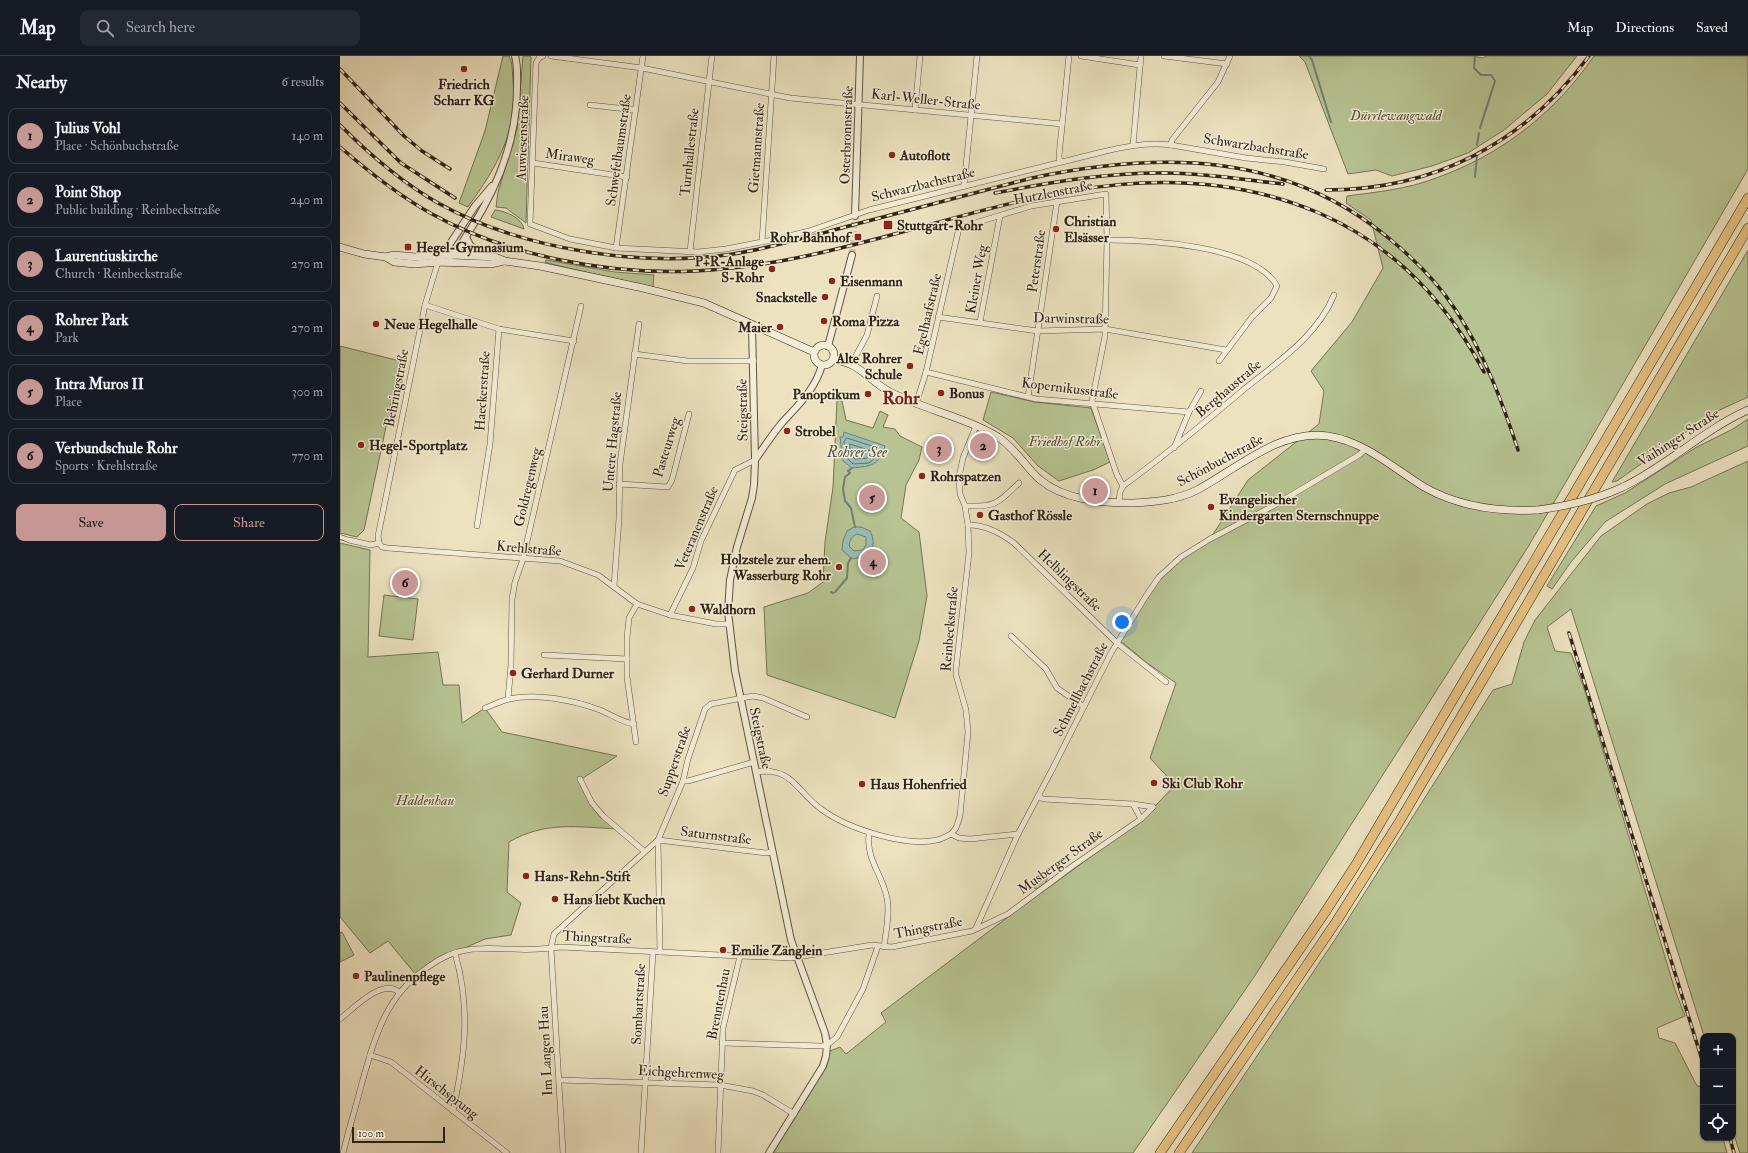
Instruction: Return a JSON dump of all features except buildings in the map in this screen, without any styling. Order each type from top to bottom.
[{"type":"highway","points":[[1160,1153],[1324,914],[1354,866],[1748,198]]},
{"type":"highway","points":[[1179,1153],[1336,922],[1394,830],[1748,228]]},
{"type":"main road","points":[[340,247],[364,254],[386,257],[394,255],[482,255],[494,257],[504,261],[548,267],[704,303],[752,326],[814,352]]},
{"type":"main road","points":[[386,257],[394,262],[415,264],[438,262],[491,264],[504,261]]},
{"type":"main road","points":[[820,346],[828,346],[833,351],[833,359],[828,364],[822,365],[815,360],[814,352],[820,346]]},
{"type":"main road","name":"Schönbuchstraße","points":[[833,359],[852,365],[886,390],[916,404],[976,426],[1000,439],[1011,447],[1040,480],[1062,493],[1077,497],[1119,502],[1156,502],[1181,496],[1196,490],[1243,462],[1274,446],[1302,436],[1330,436],[1353,442],[1366,448],[1425,487],[1450,499],[1470,505],[1494,509],[1538,510]]},
{"type":"main road","name":"Vaihinger Straße","points":[[1538,510],[1588,501],[1623,487],[1660,466],[1724,422],[1748,410]]},
{"type":"street","points":[[438,262],[452,255],[466,237],[483,210],[499,177],[514,126],[517,102],[515,56]]},
{"type":"street","name":"Auwiesenstraße","points":[[530,224],[536,63],[539,58],[543,56]]},
{"type":"street","name":"Karl-Weller-Straße","points":[[551,56],[642,68],[772,95],[859,105],[1062,124]]},
{"type":"street","name":"Schwefelbaumstraße","points":[[616,248],[643,56]]},
{"type":"street","name":"Turnhallestraße","points":[[690,251],[712,56]]},
{"type":"street","name":"Gietmannstraße","points":[[762,242],[774,56]]},
{"type":"street","name":"Osterbronnstraße","points":[[855,216],[860,56]]},
{"type":"street","points":[[915,110],[920,56]]},
{"type":"street","points":[[964,186],[977,56]]},
{"type":"street","points":[[1060,162],[1059,156],[1069,56]]},
{"type":"street","points":[[1081,56],[1140,65]]},
{"type":"street","points":[[1133,145],[1141,56]]},
{"type":"street","points":[[1164,56],[1227,64]]},
{"type":"street","points":[[1171,145],[1172,140],[1218,82],[1230,56]]},
{"type":"street","points":[[590,105],[636,110]]},
{"type":"street","name":"Schwarzbachstraße","points":[[530,224],[570,239],[616,248],[690,251],[726,249],[809,231],[869,210],[1133,145],[1171,145],[1246,158],[1285,162],[1324,169]]},
{"type":"street","name":"Miraweg","points":[[533,163],[627,177]]},
{"type":"street","points":[[438,262],[475,206],[499,177]]},
{"type":"street","name":"Hutzlenstraße","points":[[959,228],[1031,206],[1106,194],[1107,240]]},
{"type":"street","name":"Peterstraße","points":[[1028,397],[1056,201]]},
{"type":"street","name":"Kleiner Weg","points":[[980,322],[1000,216]]},
{"type":"street","name":"Egelhaafstraße","points":[[916,404],[926,372],[959,228]]},
{"type":"street","points":[[466,237],[470,245],[482,255]]},
{"type":"street","points":[[1119,502],[1122,486],[1093,404],[1105,329],[1107,240],[1141,240],[1175,243],[1211,250],[1254,266],[1274,281],[1277,286],[1271,298],[1252,317],[1219,361]]},
{"type":"street","points":[[828,346],[852,255]]},
{"type":"street","name":"Behringstraße","points":[[379,543],[378,536],[425,305],[438,262]]},
{"type":"street","points":[[852,365],[867,335],[877,296]]},
{"type":"street","name":"Berghaustraße","points":[[1122,486],[1173,449],[1306,337],[1329,310],[1334,296]]},
{"type":"street","points":[[425,305],[499,329],[574,341]]},
{"type":"street","name":"Goldregenweg","points":[[508,699],[511,666],[512,599],[515,582],[523,559],[581,306]]},
{"type":"street","name":"Darwinstraße","points":[[938,317],[1038,331],[1105,329],[1226,350]]},
{"type":"street","name":"Untere Hagstraße","points":[[614,586],[619,519],[620,464],[639,324]]},
{"type":"street","name":"Steigstraße","points":[[752,326],[754,361],[755,460],[752,498],[737,547],[730,580],[728,598],[729,624],[741,698],[772,852],[792,940],[825,1034],[827,1046]]},
{"type":"street","name":"Haeckerstraße","points":[[477,526],[490,444],[499,329]]},
{"type":"street","points":[[634,354],[688,361],[754,361]]},
{"type":"street","points":[[755,460],[766,444],[808,395],[819,375],[822,365]]},
{"type":"street","name":"Kopernikusstraße","points":[[926,372],[1028,397],[1189,412]]},
{"type":"street","points":[[1173,449],[1189,412],[1201,391]]},
{"type":"street","name":"Pasteurweg","points":[[619,484],[668,487],[672,480],[689,414]]},
{"type":"street","name":"Reinbeckstraße","points":[[951,834],[956,828],[960,816],[968,732],[966,710],[956,675],[969,553],[968,525],[965,506],[960,494],[959,478],[963,458],[976,426]]},
{"type":"street","points":[[754,441],[766,444]]},
{"type":"street","name":"Schmellbachstraße","points":[[976,929],[1018,834],[1117,643],[1159,577],[1181,557],[1220,534],[1273,506],[1359,454],[1366,448]]},
{"type":"street","name":"Veteranenstraße","points":[[670,615],[693,568],[701,541],[735,470],[755,460]]},
{"type":"street","points":[[965,506],[992,505],[1001,500],[1019,483]]},
{"type":"street","name":"Helblingstraße","points":[[968,525],[979,525],[988,528],[1001,534],[1014,543],[1117,643],[1166,682]]},
{"type":"street","name":"Krehlstraße","points":[[340,537],[371,545],[379,543],[382,547],[388,548],[560,561],[598,575],[637,604],[670,615],[716,624],[729,624]]},
{"type":"street","points":[[636,742],[626,677],[626,659],[629,618],[637,604]]},
{"type":"street","points":[[1011,636],[1046,669],[1057,688],[1084,707]]},
{"type":"street","points":[[544,655],[626,659]]},
{"type":"street","name":"Supperstraße","points":[[551,948],[554,934],[562,925],[658,840],[682,781],[705,710],[711,704],[753,696],[762,698],[807,717]]},
{"type":"street","points":[[485,708],[508,699],[541,698],[569,702],[600,710],[623,722],[634,724]]},
{"type":"street","points":[[682,781],[688,781],[754,762]]},
{"type":"street","points":[[756,772],[770,771],[783,774],[790,778],[822,810],[858,829],[869,833],[925,842],[938,840],[951,834],[959,838],[970,839],[1018,834]]},
{"type":"street","points":[[580,780],[592,803],[603,816],[644,851]]},
{"type":"street","points":[[1038,796],[1043,799],[1133,804],[1141,819]]},
{"type":"street","name":"Musberger Straße","points":[[976,929],[1008,914],[1074,865],[1141,819],[1153,807],[1133,804]]},
{"type":"street","points":[[869,833],[868,850],[870,858],[887,896],[888,904],[884,947]]},
{"type":"street","name":"Saturnstraße","points":[[658,840],[766,853],[772,852]]},
{"type":"street","name":"Sombartstraße","points":[[658,840],[660,952]]},
{"type":"street","name":"Thingstraße","points":[[343,1153],[378,1029],[387,1011],[399,992],[416,975],[438,960],[455,952],[468,949],[488,948],[540,950],[561,947],[740,956],[797,956],[872,945],[892,947],[976,929]]},
{"type":"street","points":[[769,1153],[823,1066],[827,1046],[837,1037],[863,989],[878,946]]},
{"type":"street","name":"Im Langen Hau","points":[[551,948],[563,1153]]},
{"type":"street","points":[[453,1111],[460,1077],[465,1037],[463,990],[455,952]]},
{"type":"street","name":"Sombartstraße","points":[[641,1153],[653,952]]},
{"type":"street","name":"Brenntenhau","points":[[718,1153],[723,1028],[740,956]]},
{"type":"street","points":[[340,1019],[362,1000],[374,993],[386,988],[395,989],[399,992]]},
{"type":"street","points":[[722,1043],[827,1046]]},
{"type":"street","name":"Hirschsprung","points":[[370,1055],[391,1062],[507,1153]]},
{"type":"street","name":"Eichgehrenweg","points":[[559,1080],[720,1085],[763,1094],[794,1114]]},
{"type":"green space","points":[[503,56],[509,56],[512,68],[514,99],[509,133],[496,163],[468,207],[459,203],[485,131]]},
{"type":"green space","points":[[523,56],[530,56],[531,58],[526,223],[506,208],[496,207],[498,192],[517,129]]},
{"type":"green space","name":"Dürrlewangwald","points":[[1299,56],[1473,56],[1483,58],[1486,56],[1577,56],[1547,94],[1504,130],[1468,153],[1432,166],[1392,176],[1376,170],[1348,174],[1305,62]]},
{"type":"green space","points":[[1594,56],[1748,56],[1748,169],[1528,547],[1254,977],[1133,1153],[773,1153],[824,1070],[830,1051],[840,1047],[846,1054],[886,1022],[881,1013],[1004,920],[1144,818],[1175,785],[1150,758],[1176,683],[1147,663],[1123,643],[1117,643],[1146,596],[1169,567],[1210,539],[1248,480],[1319,424],[1324,391],[1311,371],[1352,322],[1383,268],[1371,220],[1346,203],[1347,196],[1392,190],[1425,182],[1483,157],[1525,130],[1544,114],[1579,77]]},
{"type":"green space","points":[[495,210],[517,218],[523,225],[524,229],[491,217]]},
{"type":"green space","points":[[1748,250],[1748,397],[1713,413],[1617,481],[1612,482]]},
{"type":"green space","points":[[546,260],[615,272],[654,275],[653,287],[559,266],[545,262]]},
{"type":"green space","name":"Hegel-Sportplatz","points":[[340,346],[400,361],[364,530],[357,537],[340,533]]},
{"type":"green space","name":"Friedhof Rohr","points":[[991,392],[1035,402],[1091,408],[1110,462],[1093,470],[1059,481],[1038,466],[1013,438],[983,420]]},
{"type":"green space","points":[[837,400],[842,401],[846,420],[873,428],[880,411],[888,415],[883,427],[895,429],[900,436],[922,447],[919,460],[906,485],[901,518],[919,532],[927,596],[919,641],[895,718],[767,675],[764,607],[808,593],[823,582],[825,542],[833,487]]},
{"type":"green space","points":[[1748,419],[1748,446],[1665,484],[1605,522],[1571,562],[1552,589],[1547,586],[1596,506],[1625,493],[1695,448],[1733,429]]},
{"type":"green space","points":[[1748,461],[1748,1153],[1740,1153],[1736,1141],[1736,1033],[1703,1033],[1571,609],[1547,627],[1555,651],[1571,653],[1585,691],[1675,990],[1685,1016],[1657,1028],[1659,1038],[1675,1043],[1697,1086],[1700,1086],[1700,1141],[1724,1141],[1727,1153],[1192,1153],[1338,935],[1493,690],[1512,684],[1524,642],[1535,620],[1601,536],[1647,504],[1669,493],[1691,487]]},
{"type":"green space","name":"Haldenhau","points":[[340,543],[370,550],[368,657],[438,652],[443,685],[459,685],[462,723],[485,708],[502,732],[617,756],[580,780],[592,803],[618,829],[575,827],[549,828],[522,835],[509,842],[507,892],[521,903],[511,935],[485,939],[438,960],[416,975],[388,941],[370,953],[340,917]]},
{"type":"green space","points":[[384,595],[418,599],[413,640],[379,636]]},
{"type":"green space","points":[[1048,877],[1045,884],[1037,889],[1034,888],[1038,882]]},
{"type":"green space","points":[[342,932],[354,955],[340,962],[340,933]]},
{"type":"water","name":"Rohrer See","points":[[844,432],[885,446],[880,458],[873,464],[864,467],[852,468],[843,461],[840,437],[843,437]]},
{"type":"water","points":[[854,527],[861,527],[870,531],[873,542],[871,552],[862,557],[852,559],[842,550],[843,541],[847,531]],"holes":[[[857,534],[866,537],[866,545],[863,550],[854,551],[849,546],[853,536]]]},
{"type":"waterway","points":[[1309,56],[1312,60],[1331,122]]},
{"type":"waterway","points":[[1475,56],[1474,68],[1481,75],[1491,75],[1495,81],[1480,128]]},
{"type":"waterway","points":[[1477,145],[1479,133]]},
{"type":"waterway","points":[[1475,177],[1477,155]]},
{"type":"waterway","points":[[852,468],[848,471],[850,473],[845,477],[843,489],[845,501],[851,508],[855,527]]},
{"type":"waterway","points":[[835,592],[847,578],[848,563],[851,558]]},
{"type":"tunnel","points":[[852,255],[855,216]]},
{"type":"railway","points":[[1326,190],[1366,188],[1404,181],[1440,171],[1474,156],[1506,137],[1536,114],[1564,87],[1589,56]]},
{"type":"railway","points":[[340,69],[404,136],[422,151],[450,169]]},
{"type":"railway","points":[[340,103],[401,163],[455,198]]},
{"type":"railway","points":[[340,125],[374,157],[411,186],[438,203],[470,219],[543,243],[582,251],[621,256],[697,258],[761,249],[1032,178],[1080,169],[1127,164],[1174,162],[1220,166],[1265,174],[1308,189],[1350,211],[1391,240],[1426,272],[1455,309],[1475,343],[1499,395],[1518,450]]},
{"type":"railway","points":[[340,147],[384,183],[420,207],[462,229],[526,252],[559,260],[628,270],[695,271],[774,262],[852,245],[1006,204],[1083,189],[1161,182],[1239,189],[1319,213],[1346,226],[1394,259],[1435,299],[1453,322],[1484,372]]},
{"type":"railway","points":[[995,193],[1081,178],[1145,173],[1196,174],[1283,184]]},
{"type":"railway","points":[[1569,633],[1700,1053]]},
{"type":"railway","points":[[1731,1141],[1734,1153]]},
{"type":"place","name":"Friedrich Scharr KG","points":[[464,69]]},
{"type":"place","name":"Autoflott","points":[[892,155]]},
{"type":"place","name":"Stuttgart-Rohr","points":[[888,225]]},
{"type":"place","name":"Christian Elsässer","points":[[1056,229]]},
{"type":"place","name":"Rohr Bahnhof","points":[[858,237]]},
{"type":"place","name":"Hegel-Gymnasium","points":[[408,247]]},
{"type":"place","name":"P+R-Anlage S-Rohr","points":[[772,269]]},
{"type":"place","name":"Eisenmann","points":[[832,281]]},
{"type":"place","name":"Snackstelle","points":[[825,297]]},
{"type":"place","name":"Roma Pizza","points":[[824,321]]},
{"type":"place","name":"Neue Hegelhalle","points":[[376,324]]},
{"type":"place","name":"Maier","points":[[780,327]]},
{"type":"place","name":"Alte Rohrer Schule","points":[[910,366]]},
{"type":"place","name":"Bonus","points":[[941,393]]},
{"type":"place","name":"Panoptikum","points":[[868,394]]},
{"type":"place","name":"Strobel","points":[[787,431]]},
{"type":"place","name":"Hegel-Sportplatz","points":[[361,445]]},
{"type":"place","name":"Point Shop","points":[[983,446]]},
{"type":"place","name":"Laurentiuskirche","points":[[939,449]]},
{"type":"place","name":"Rohrspatzen","points":[[922,476]]},
{"type":"place","name":"Julius Vohl","points":[[1095,491]]},
{"type":"place","name":"Intra Muros II","points":[[872,498]]},
{"type":"place","name":"Evangelischer Kindergarten Sternschnuppe","points":[[1211,507]]},
{"type":"place","name":"Gasthof Rössle","points":[[980,515]]},
{"type":"place","name":"Rohrer Park","points":[[873,562]]},
{"type":"place","name":"Holzstele zur ehem. Wasserburg Rohr","points":[[839,567]]},
{"type":"place","name":"Verbundschule Rohr","points":[[405,583]]},
{"type":"place","name":"Waldhorn","points":[[692,609]]},
{"type":"place","name":"Gerhard Durner","points":[[513,673]]},
{"type":"place","name":"Ski Club Rohr","points":[[1154,783]]},
{"type":"place","name":"Haus Hohenfried","points":[[862,784]]},
{"type":"place","name":"Hans-Rehn-Stift","points":[[526,876]]},
{"type":"place","name":"Hans liebt Kuchen","points":[[555,899]]},
{"type":"place","name":"Emilie Zänglein","points":[[723,950]]},
{"type":"place","name":"Paulinenpflege","points":[[356,976]]},
{"type":"district","name":"Rohr","points":[[901,398]]}]
